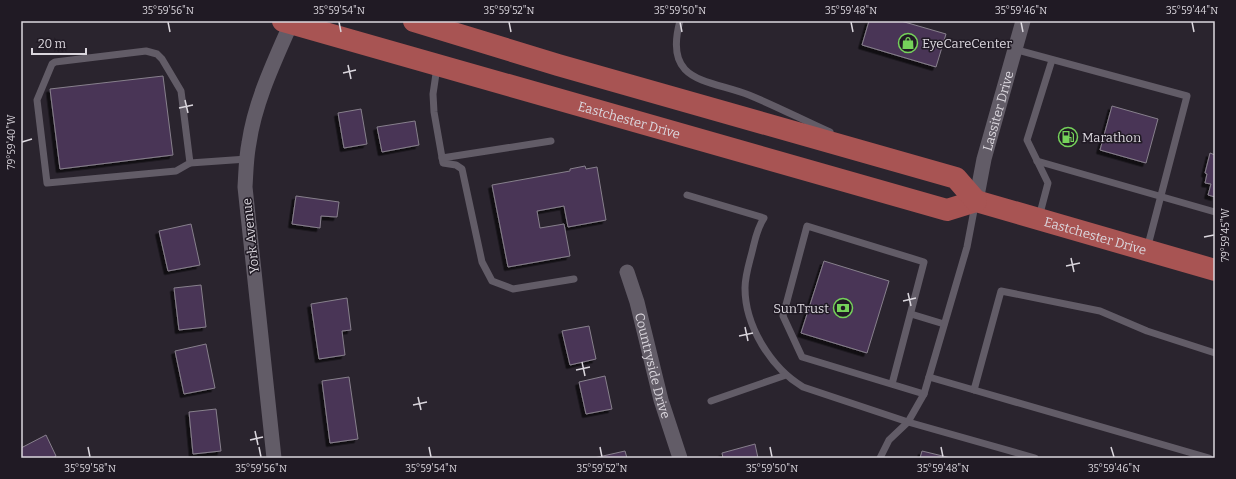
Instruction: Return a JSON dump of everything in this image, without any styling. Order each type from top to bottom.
[{"type":"main road","points":[[414,21],[558,65],[956,178],[976,201]]},
{"type":"main road","name":"Eastchester Drive","points":[[289,22],[946,210],[976,201],[1215,270]]},
{"type":"street","name":"Lassiter Drive","points":[[976,201],[984,159],[1023,21]]},
{"type":"street","name":"York Avenue","points":[[274,458],[245,187],[247,159],[254,120],[289,22]]},
{"type":"street","name":"Countryside Drive","points":[[628,272],[637,302],[661,400],[680,458]]},
{"type":"lane","points":[[680,21],[676,41],[677,50],[683,67],[696,79],[748,95],[889,159]]},
{"type":"lane","points":[[1014,49],[1187,96],[1147,251]]},
{"type":"lane","points":[[190,163],[181,91],[157,54],[146,51],[55,62],[52,64],[37,100],[47,183],[176,171],[190,163],[247,159]]},
{"type":"lane","points":[[1038,219],[1048,183],[1027,140],[1052,60]]},
{"type":"lane","points":[[437,65],[433,94],[443,164],[456,165],[462,169],[482,262],[492,281],[513,289],[574,279]]},
{"type":"lane","points":[[442,158],[551,141]]},
{"type":"lane","points":[[1037,161],[1215,212]]},
{"type":"lane","points":[[687,195],[764,218],[756,236],[746,274],[746,302],[750,317],[768,353],[786,375],[803,387],[908,422],[1035,458]]},
{"type":"lane","points":[[880,458],[889,440],[908,422],[924,394],[967,248],[976,201]]},
{"type":"lane","points":[[892,384],[924,262],[807,226],[783,316],[802,357],[924,394]]},
{"type":"lane","points":[[974,390],[1001,291],[1100,311],[1147,331],[1215,353]]},
{"type":"lane","points":[[911,314],[944,324]]},
{"type":"lane","points":[[711,401],[786,375]]},
{"type":"lane","points":[[929,377],[1209,458]]},
{"type":"building","points":[[869,21],[901,21],[946,34],[936,67],[862,45]]},
{"type":"building","points":[[163,76],[173,155],[60,169],[50,89]]},
{"type":"building","points":[[1112,106],[1158,119],[1146,163],[1100,150]]},
{"type":"building","points":[[361,109],[367,144],[344,148],[338,113]]},
{"type":"building","points":[[415,121],[419,145],[382,152],[377,127]]},
{"type":"building","points":[[1210,153],[1215,155],[1215,197],[1208,195],[1211,184],[1205,183],[1207,174],[1205,173]]},
{"type":"building","points":[[585,166],[586,169],[597,167],[606,220],[568,227],[564,206],[537,211],[540,228],[564,224],[570,256],[508,267],[492,185],[570,171],[570,169]]},
{"type":"building","points":[[296,196],[339,202],[337,217],[321,216],[320,228],[292,224]]},
{"type":"building","points":[[191,224],[200,265],[168,271],[159,231]]},
{"type":"building","points":[[824,261],[889,281],[867,353],[801,333]]},
{"type":"building","points":[[201,285],[206,327],[179,330],[174,288]]},
{"type":"building","points":[[347,298],[351,330],[342,331],[345,355],[319,359],[311,304]]},
{"type":"building","points":[[589,326],[596,359],[570,365],[562,331]]},
{"type":"building","points":[[206,344],[215,388],[184,394],[175,351]]},
{"type":"building","points":[[605,376],[612,409],[586,414],[579,382]]},
{"type":"building","points":[[349,377],[358,439],[330,443],[322,381]]},
{"type":"building","points":[[216,409],[221,451],[193,454],[189,412]]},
{"type":"building","points":[[46,435],[56,456],[53,458],[21,458],[21,448]]},
{"type":"building","points":[[755,444],[758,458],[723,458],[722,453]]},
{"type":"building","points":[[625,451],[627,458],[594,458]]},
{"type":"building","points":[[922,451],[951,458],[920,458]]},
{"type":"place","name":"EyeCareCenter","points":[[908,43]]},
{"type":"place","name":"Marathon","points":[[1068,137]]},
{"type":"place","name":"SunTrust","points":[[843,308]]}]
